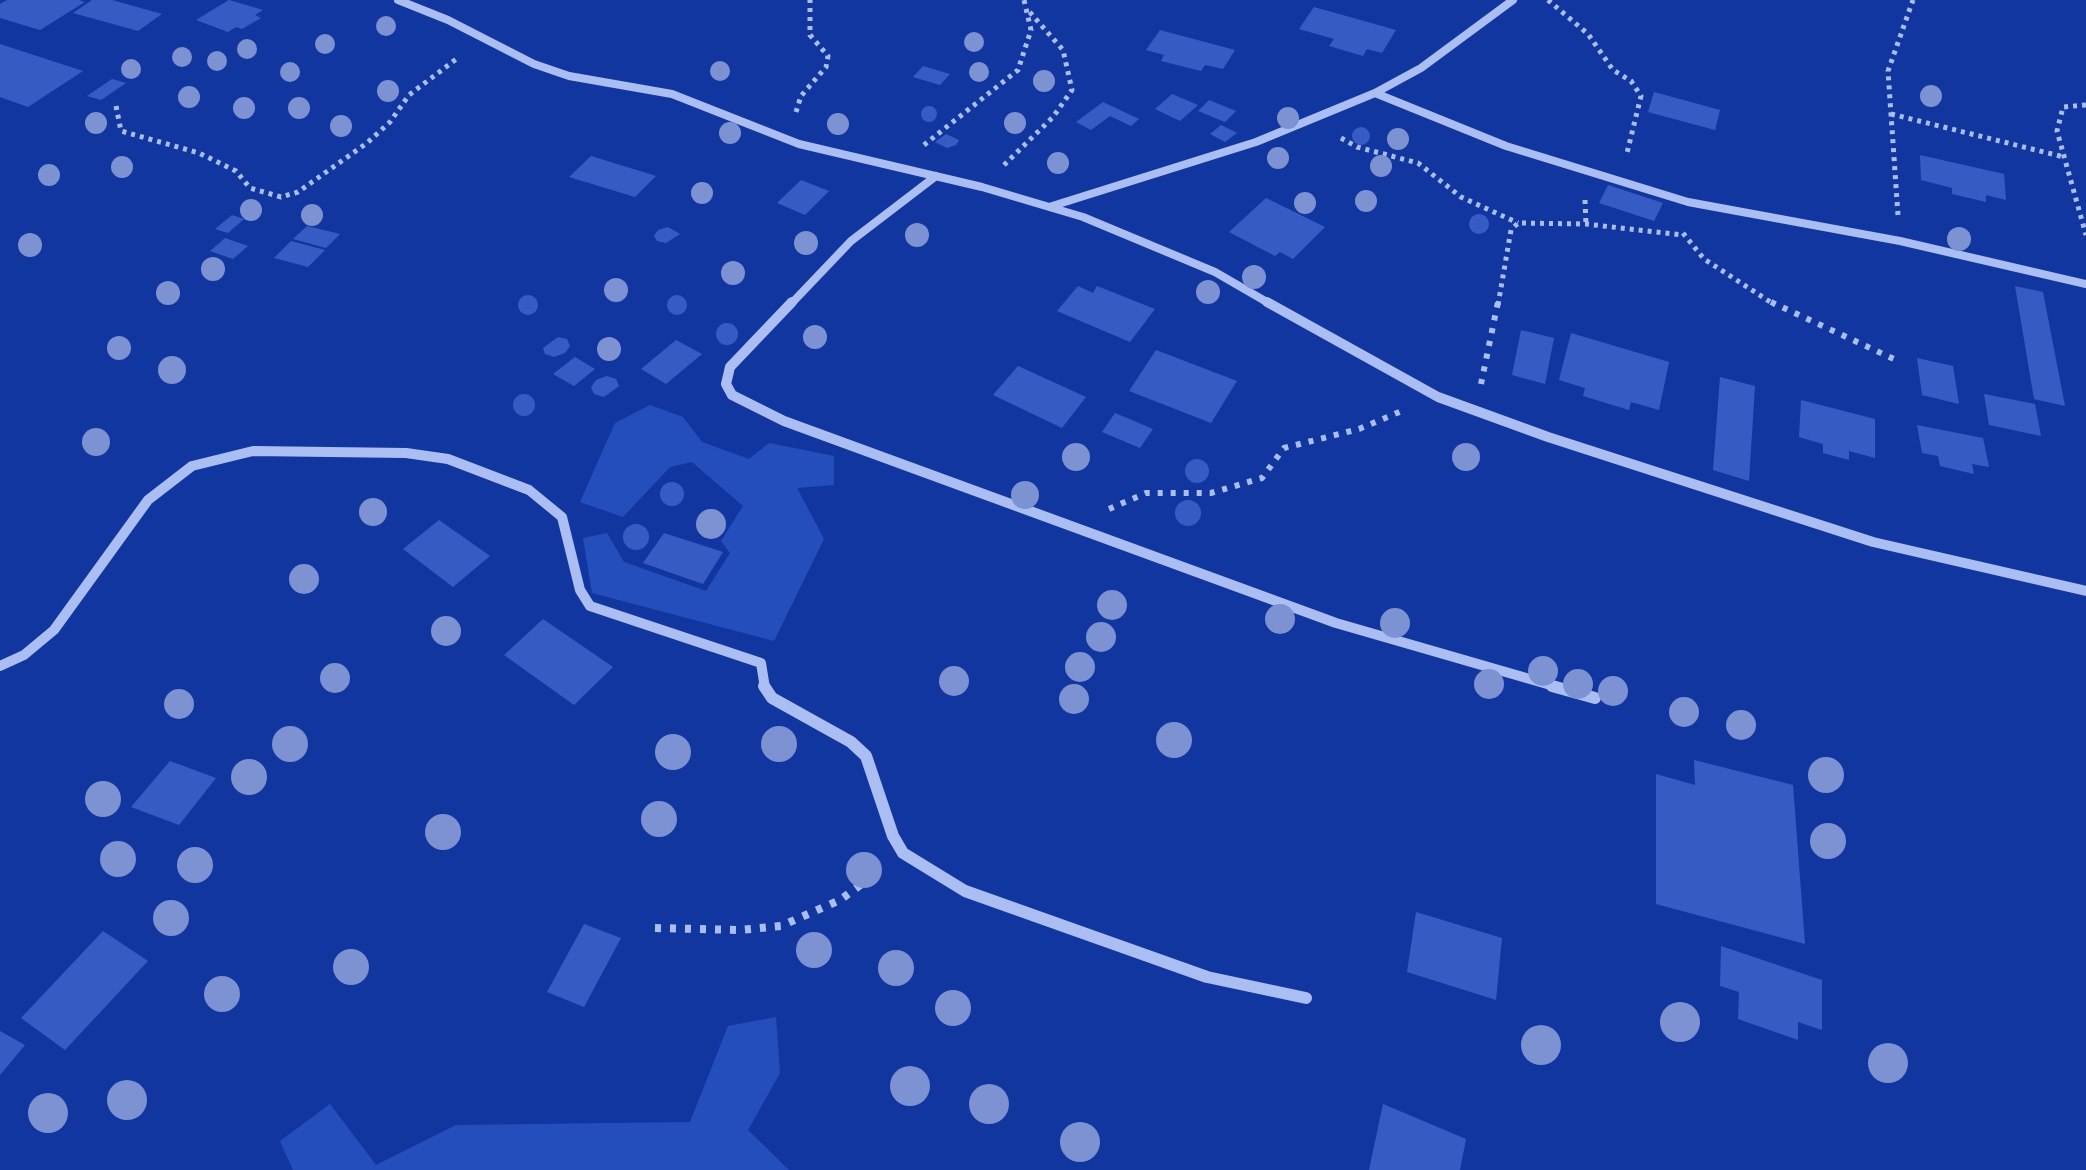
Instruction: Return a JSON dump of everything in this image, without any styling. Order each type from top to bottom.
[{"type":"street","points":[[398,0],[568,76],[690,100],[800,144],[982,186],[1084,217],[1215,272],[1377,366],[1475,410],[1718,495],[1873,542],[2086,590]]},
{"type":"street","points":[[1048,207],[1256,142],[1375,93],[1421,68],[1513,0]]},
{"type":"street","points":[[1375,93],[1506,146],[1688,202],[1900,241],[2086,284]]},
{"type":"street","points":[[936,176],[852,241],[730,367],[726,384],[732,395],[784,420],[1336,623],[1595,698]]},
{"type":"street","points":[[0,666],[24,654],[54,630],[148,500],[192,466],[253,450],[448,458],[529,490],[562,517],[580,590],[590,606],[761,663],[764,687],[772,698],[851,742],[866,756],[893,836],[903,853],[942,878],[1007,908],[1207,977],[1306,998]]},
{"type":"path","points":[[800,144],[795,115],[801,96],[826,66],[828,56],[810,35],[810,0]]},
{"type":"path","points":[[896,166],[986,100],[1018,70],[1031,30],[1024,0]]},
{"type":"path","points":[[1548,0],[1588,34],[1613,70],[1631,81],[1642,96],[1620,178]]},
{"type":"path","points":[[1900,241],[1888,71],[1913,0]]},
{"type":"path","points":[[982,186],[1053,118],[1072,90],[1063,50],[1026,9]]},
{"type":"path","points":[[116,106],[122,131],[199,152],[236,171],[250,188],[266,196],[281,197],[329,172],[366,144],[390,122],[409,95],[442,68],[486,41]]},
{"type":"path","points":[[2086,105],[2064,107],[2057,131],[2086,235]]},
{"type":"path","points":[[1891,114],[2064,157]]},
{"type":"path","points":[[1313,118],[1356,147],[1418,163],[1460,197],[1518,222]]},
{"type":"path","points":[[1688,202],[1683,234],[1704,259],[1780,308],[1896,360]]},
{"type":"path","points":[[656,928],[740,930],[781,926],[840,900],[903,853]]},
{"type":"shaded area","points":[[650,405],[683,417],[702,442],[749,459],[769,443],[834,456],[834,485],[797,488],[824,539],[774,641],[592,593],[583,538],[607,533],[624,562],[706,591],[730,553],[721,541],[743,506],[692,462],[670,467],[623,517],[580,502],[615,423]]},
{"type":"shaded area","points":[[776,1017],[780,1073],[748,1130],[789,1170],[293,1170],[280,1141],[330,1104],[376,1165],[456,1125],[690,1122],[728,1026]]},
{"type":"building","points":[[7,0],[85,2],[40,30],[0,18],[0,4]]},
{"type":"building","points":[[92,0],[112,0],[162,14],[138,31],[73,13]]},
{"type":"building","points":[[229,0],[263,10],[255,15],[261,18],[228,32],[196,20]]},
{"type":"building","points":[[1314,7],[1396,30],[1382,53],[1367,49],[1363,56],[1329,46],[1334,39],[1299,29]]},
{"type":"building","points":[[1160,30],[1235,50],[1223,69],[1205,65],[1201,71],[1161,61],[1164,55],[1146,50]]},
{"type":"building","points":[[0,44],[83,71],[28,107],[0,97]]},
{"type":"building","points":[[923,66],[950,74],[940,85],[913,77]]},
{"type":"building","points":[[112,79],[126,83],[101,100],[87,96]]},
{"type":"building","points":[[1654,92],[1720,110],[1715,130],[1648,112]]},
{"type":"building","points":[[1172,94],[1198,105],[1180,121],[1155,109]]},
{"type":"building","points":[[1209,100],[1236,111],[1225,122],[1198,111]]},
{"type":"building","points":[[1103,102],[1139,119],[1131,126],[1110,116],[1091,130],[1076,122]]},
{"type":"building","points":[[929,106],[937,114],[929,122],[921,114]]},
{"type":"building","points":[[1221,125],[1237,133],[1225,142],[1210,134]]},
{"type":"building","points":[[1361,127],[1370,136],[1361,145],[1352,136]]},
{"type":"building","points":[[946,134],[959,140],[956,145],[947,148],[935,142]]},
{"type":"building","points":[[1920,155],[2004,174],[2006,200],[1986,195],[1986,202],[1952,194],[1952,188],[1921,180]]},
{"type":"building","points":[[591,156],[656,176],[635,197],[569,177]]},
{"type":"building","points":[[801,180],[829,191],[805,215],[777,203]]},
{"type":"building","points":[[1608,185],[1663,203],[1654,221],[1599,203]]},
{"type":"building","points":[[1266,198],[1325,227],[1293,259],[1280,252],[1275,256],[1229,232]]},
{"type":"building","points":[[1479,214],[1489,224],[1479,234],[1469,224]]},
{"type":"building","points":[[232,215],[244,219],[228,233],[215,229]]},
{"type":"building","points":[[307,226],[340,234],[326,248],[293,239]]},
{"type":"building","points":[[668,227],[680,234],[666,243],[657,241],[654,236],[658,230]]},
{"type":"building","points":[[225,238],[248,246],[233,259],[210,251]]},
{"type":"building","points":[[291,241],[325,250],[308,267],[274,258]]},
{"type":"building","points":[[1078,286],[1093,293],[1097,286],[1155,309],[1130,342],[1057,311]]},
{"type":"building","points":[[2015,286],[2043,292],[2065,406],[2034,399]]},
{"type":"building","points":[[524,295],[532,295],[538,305],[532,315],[524,315],[518,309],[518,301]]},
{"type":"building","points":[[673,295],[681,295],[687,305],[681,315],[673,315],[667,309],[667,301]]},
{"type":"building","points":[[727,323],[735,326],[735,342],[727,345],[719,342],[716,334],[719,326]]},
{"type":"building","points":[[1521,330],[1554,338],[1545,384],[1512,375]]},
{"type":"building","points":[[1571,333],[1669,362],[1659,410],[1631,402],[1629,410],[1583,396],[1585,388],[1559,380]]},
{"type":"building","points":[[558,337],[567,339],[570,346],[565,353],[554,357],[545,354],[543,348]]},
{"type":"building","points":[[676,340],[702,354],[666,384],[641,369]]},
{"type":"building","points":[[1156,350],[1237,381],[1211,423],[1129,391]]},
{"type":"building","points":[[575,357],[595,369],[574,386],[553,374]]},
{"type":"building","points":[[1917,358],[1953,366],[1959,404],[1922,395]]},
{"type":"building","points":[[1018,366],[1086,397],[1062,428],[993,395]]},
{"type":"building","points":[[607,376],[616,379],[619,386],[604,397],[594,394],[591,387],[596,380]]},
{"type":"building","points":[[1720,377],[1755,386],[1749,481],[1713,470]]},
{"type":"building","points":[[520,394],[528,394],[535,405],[528,416],[520,416],[513,409],[513,401]]},
{"type":"building","points":[[1984,394],[2035,404],[2041,436],[1989,425]]},
{"type":"building","points":[[1801,400],[1875,419],[1875,458],[1849,451],[1849,460],[1823,453],[1823,444],[1799,437]]},
{"type":"building","points":[[1115,413],[1153,429],[1140,448],[1102,432]]},
{"type":"building","points":[[1917,425],[1983,438],[1989,467],[1972,464],[1974,474],[1940,466],[1938,456],[1922,453]]},
{"type":"building","points":[[1197,459],[1206,462],[1206,480],[1197,483],[1188,480],[1185,471],[1188,462]]},
{"type":"building","points":[[672,482],[681,485],[681,503],[672,506],[663,503],[660,494],[663,485]]},
{"type":"building","points":[[1188,500],[1197,504],[1201,513],[1197,522],[1188,526],[1179,522],[1175,513],[1179,504]]},
{"type":"building","points":[[439,520],[490,556],[453,587],[403,549]]},
{"type":"building","points":[[636,524],[645,528],[649,537],[645,546],[636,550],[627,546],[623,537],[627,528]]},
{"type":"building","points":[[664,533],[723,552],[703,584],[643,563]]},
{"type":"building","points":[[543,619],[613,667],[574,705],[504,655]]},
{"type":"building","points":[[1694,760],[1793,785],[1805,944],[1656,904],[1656,774],[1695,785]]},
{"type":"building","points":[[170,761],[216,778],[179,825],[131,807]]},
{"type":"building","points":[[1416,912],[1502,938],[1496,1000],[1407,972]]},
{"type":"building","points":[[584,924],[621,938],[584,1007],[547,992]]},
{"type":"building","points":[[103,931],[148,961],[65,1050],[21,1018]]},
{"type":"building","points":[[1721,946],[1822,980],[1822,1030],[1798,1022],[1798,1040],[1738,1019],[1739,992],[1720,986]]},
{"type":"building","points":[[0,1031],[25,1045],[0,1075]]},
{"type":"building","points":[[1383,1104],[1466,1139],[1460,1170],[1369,1170]]}]
